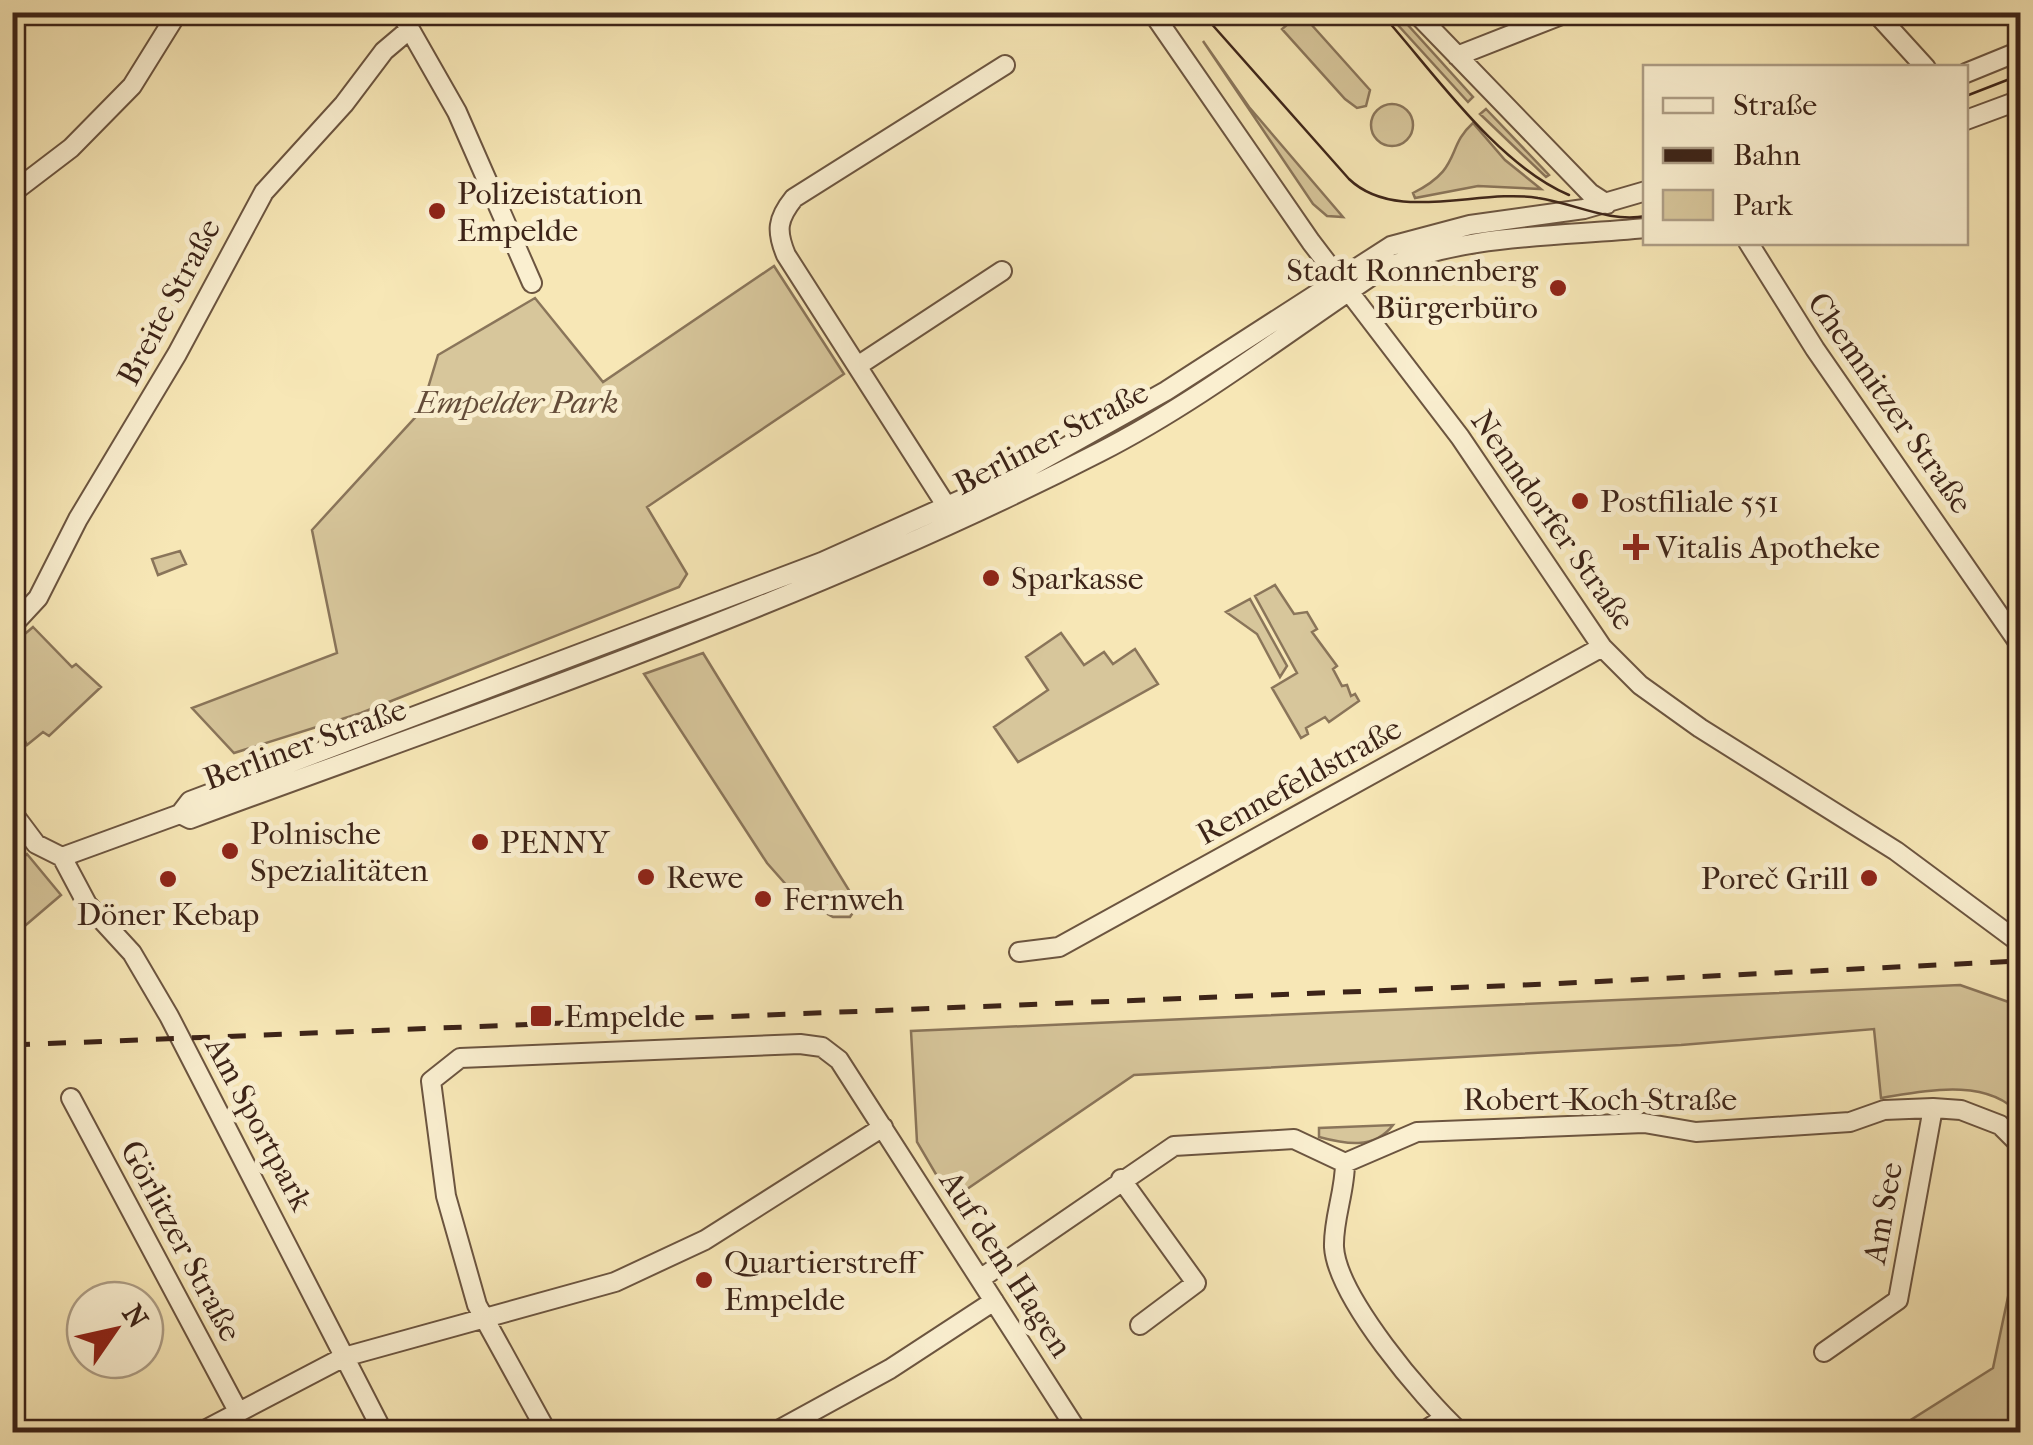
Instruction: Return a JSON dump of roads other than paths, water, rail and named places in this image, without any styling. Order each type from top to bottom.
[{"type":"street","points":[[12,193],[71,148],[132,86],[178,12]]},
{"type":"street","name":"Nenndorfer Straße","points":[[1152,12],[1344,285],[1460,437],[1602,647],[1640,685],[1700,728],[1896,852],[2020,943]]},
{"type":"street","points":[[1415,12],[1590,193],[1607,204]]},
{"type":"street","points":[[1457,56],[1570,12]]},
{"type":"street","points":[[1875,12],[1923,65]]},
{"type":"street","points":[[405,21],[458,112],[532,283]]},
{"type":"street","name":"Breite Straße","points":[[12,626],[38,598],[78,519],[177,354],[264,192],[344,104],[405,21]]},
{"type":"street","points":[[1968,71],[2020,51]]},
{"type":"street","points":[[952,514],[786,255],[778,234],[781,214],[794,198],[1005,65]]},
{"type":"street","points":[[1968,119],[2020,100]]},
{"type":"street","name":"Berliner Straße","points":[[62,856],[180,814],[190,819],[685,634],[1103,451],[1190,399],[1344,285],[1390,246],[1422,235],[1607,204],[1643,192]]},
{"type":"street","name":"Berliner Straße","points":[[1344,285],[1430,252],[1522,238],[1643,228]]},
{"type":"street","name":"Chemnitzer Straße","points":[[1750,245],[1814,349],[2020,645]]},
{"type":"street","points":[[859,365],[1002,271]]},
{"type":"street","name":"Rennefeldstraße","points":[[1019,952],[1059,946],[1602,647]]},
{"type":"street","points":[[12,812],[43,850],[62,856]]},
{"type":"street","name":"Am Sportpark","points":[[62,856],[87,904],[132,953],[169,1016],[383,1432]]},
{"type":"street","name":"Auf dem Hagen","points":[[486,1319],[456,1236],[433,1113],[431,1082],[460,1058],[800,1044],[822,1047],[839,1060],[1078,1432]]},
{"type":"street","name":"Görlitzer Straße","points":[[71,1098],[239,1413]]},
{"type":"street","name":"Robert-Koch-Straße","points":[[1345,1163],[1417,1132],[1644,1123],[1696,1132],[1850,1122],[1884,1110],[1932,1108],[1962,1110],[2000,1125],[2020,1145]]},
{"type":"street","name":"Am See","points":[[1824,1352],[1898,1300],[1932,1108]]},
{"type":"street","points":[[201,1432],[344,1358],[615,1282],[705,1240],[883,1128]]},
{"type":"street","points":[[980,1279],[1174,1146],[1189,1142],[1294,1139],[1345,1163],[1344,1196],[1334,1230],[1340,1274],[1428,1404],[1460,1432]]},
{"type":"street","points":[[1121,1179],[1196,1282],[1140,1325]]},
{"type":"street","points":[[774,1432],[890,1370],[994,1302]]},
{"type":"street","points":[[486,1319],[548,1432]]},
{"type":"street","points":[[1423,1432],[1444,1418]]},
{"type":"tram line","points":[[1201,12],[1349,179],[1368,192],[1390,200],[1414,202],[1538,198],[1605,215],[1643,216]]},
{"type":"tram line","points":[[1380,12],[1491,139],[1542,181],[1569,195]]},
{"type":"tram line","points":[[1968,95],[2020,75]]},
{"type":"railway","points":[[12,1045],[1547,984],[2020,961]]},
{"type":"place","name":"Polizeistation Empelde","points":[[437,211]]},
{"type":"place","name":"Stadt Ronnenberg Bürgerbüro","points":[[1558,288]]},
{"type":"place","name":"Postfiliale 551","points":[[1580,501]]},
{"type":"place","name":"Vitalis Apotheke","points":[[1636,547]]},
{"type":"place","name":"Sparkasse","points":[[991,578]]},
{"type":"place","name":"PENNY","points":[[480,842]]},
{"type":"place","name":"Polnische Spezialitäten","points":[[230,851]]},
{"type":"place","name":"Rewe","points":[[646,877]]},
{"type":"place","name":"Poreč Grill","points":[[1869,878]]},
{"type":"place","name":"Döner Kebap","points":[[168,879]]},
{"type":"place","name":"Fernweh","points":[[763,899]]},
{"type":"place","name":"Empelde","points":[[541,1016]]},
{"type":"place","name":"Quartierstreff Empelde","points":[[704,1280]]},
{"type":"park label","name":"Empelder Park","points":[[517,402]]}]
